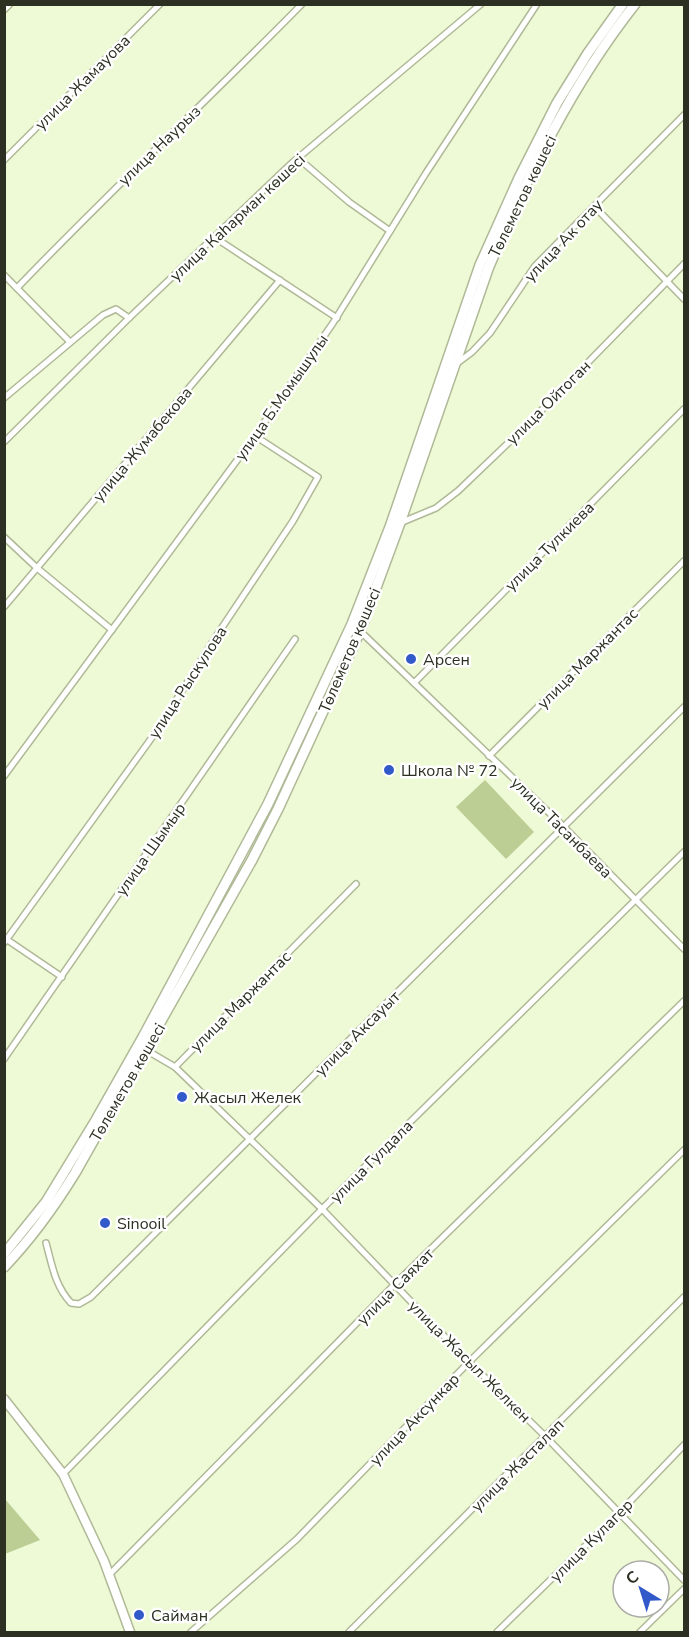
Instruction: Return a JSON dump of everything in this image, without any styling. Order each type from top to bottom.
[{"type":"main road","name":"Төлеметов көшесі","points":[[4,1267],[20,1251],[54,1208],[146,1050],[278,809],[360,630],[400,523],[480,265],[537,142],[572,77],[623,4]]},
{"type":"main road","name":"Төлеметов көшесі","points":[[4,1254],[46,1202],[96,1120],[268,804],[352,624],[450,363],[488,269],[528,181],[581,83],[635,4]]},
{"type":"main road","points":[[4,1399],[63,1474],[109,1575],[130,1632]]},
{"type":"street","points":[[4,10],[10,4]]},
{"type":"street","name":"улица Жамауова","points":[[4,160],[160,4]]},
{"type":"street","name":"улица Наурыз","points":[[17,288],[102,200],[263,45],[302,4]]},
{"type":"street","name":"улица Каһарман көшесі","points":[[4,442],[129,318],[298,158],[481,4]]},
{"type":"street","name":"улица Б.Момышулы","points":[[4,776],[255,436],[337,318],[426,173],[537,4]]},
{"type":"street","name":"улица Ак отау","points":[[450,363],[472,352],[490,333],[535,266],[684,115]]},
{"type":"street","points":[[298,158],[349,202],[390,231]]},
{"type":"street","points":[[594,206],[684,299]]},
{"type":"street","points":[[214,237],[337,318]]},
{"type":"street","name":"улица Ойтоган","points":[[400,523],[436,508],[458,490],[525,427],[684,264]]},
{"type":"street","points":[[4,275],[70,342]]},
{"type":"street","name":"улица Жумабекова","points":[[4,607],[280,280]]},
{"type":"street","points":[[4,398],[103,315],[116,309],[129,318]]},
{"type":"street","name":"улица Тулкиева","points":[[414,682],[684,410]]},
{"type":"street","name":"улица Рыскулова","points":[[5,940],[158,729],[293,521],[318,477],[255,436]]},
{"type":"street","points":[[4,537],[37,568],[112,630]]},
{"type":"street","name":"улица Маржантас","points":[[489,756],[684,561]]},
{"type":"street","name":"улица Тасанбаева","points":[[360,630],[564,827],[684,949]]},
{"type":"street","name":"улица Шымыр","points":[[4,1059],[295,639]]},
{"type":"street","name":"улица Аксауыт","points":[[46,1243],[59,1288],[71,1303],[79,1304],[91,1297],[684,707]]},
{"type":"street","name":"улица Гулдала","points":[[63,1474],[322,1209],[684,852]]},
{"type":"street","name":"улица Маржантас","points":[[175,1067],[356,884]]},
{"type":"street","points":[[5,940],[62,977]]},
{"type":"street","name":"улица Саяхат","points":[[109,1575],[394,1286],[684,1001]]},
{"type":"street","name":"улица Жасыл Желкен","points":[[146,1050],[175,1067],[322,1209],[394,1286],[546,1437],[684,1580]]},
{"type":"street","name":"улица Аксункар","points":[[191,1632],[297,1539],[469,1362],[684,1150]]},
{"type":"street","name":"улица Жасталап","points":[[349,1632],[684,1297]]},
{"type":"street","name":"улица Кулагер","points":[[497,1632],[620,1513],[684,1445]]},
{"type":"street","points":[[640,1632],[684,1589]]},
{"type":"green space","points":[[485,780],[534,832],[506,859],[456,807]]},
{"type":"green space","points":[[5,1499],[40,1540],[4,1554]]},
{"type":"place","name":"Арсен","points":[[411,659]]},
{"type":"place","name":"Школа № 72","points":[[389,770]]},
{"type":"place","name":"Жасыл Желек","points":[[182,1097]]},
{"type":"place","name":"Sinooil","points":[[105,1223]]},
{"type":"place","name":"Сайман","points":[[139,1615]]}]
